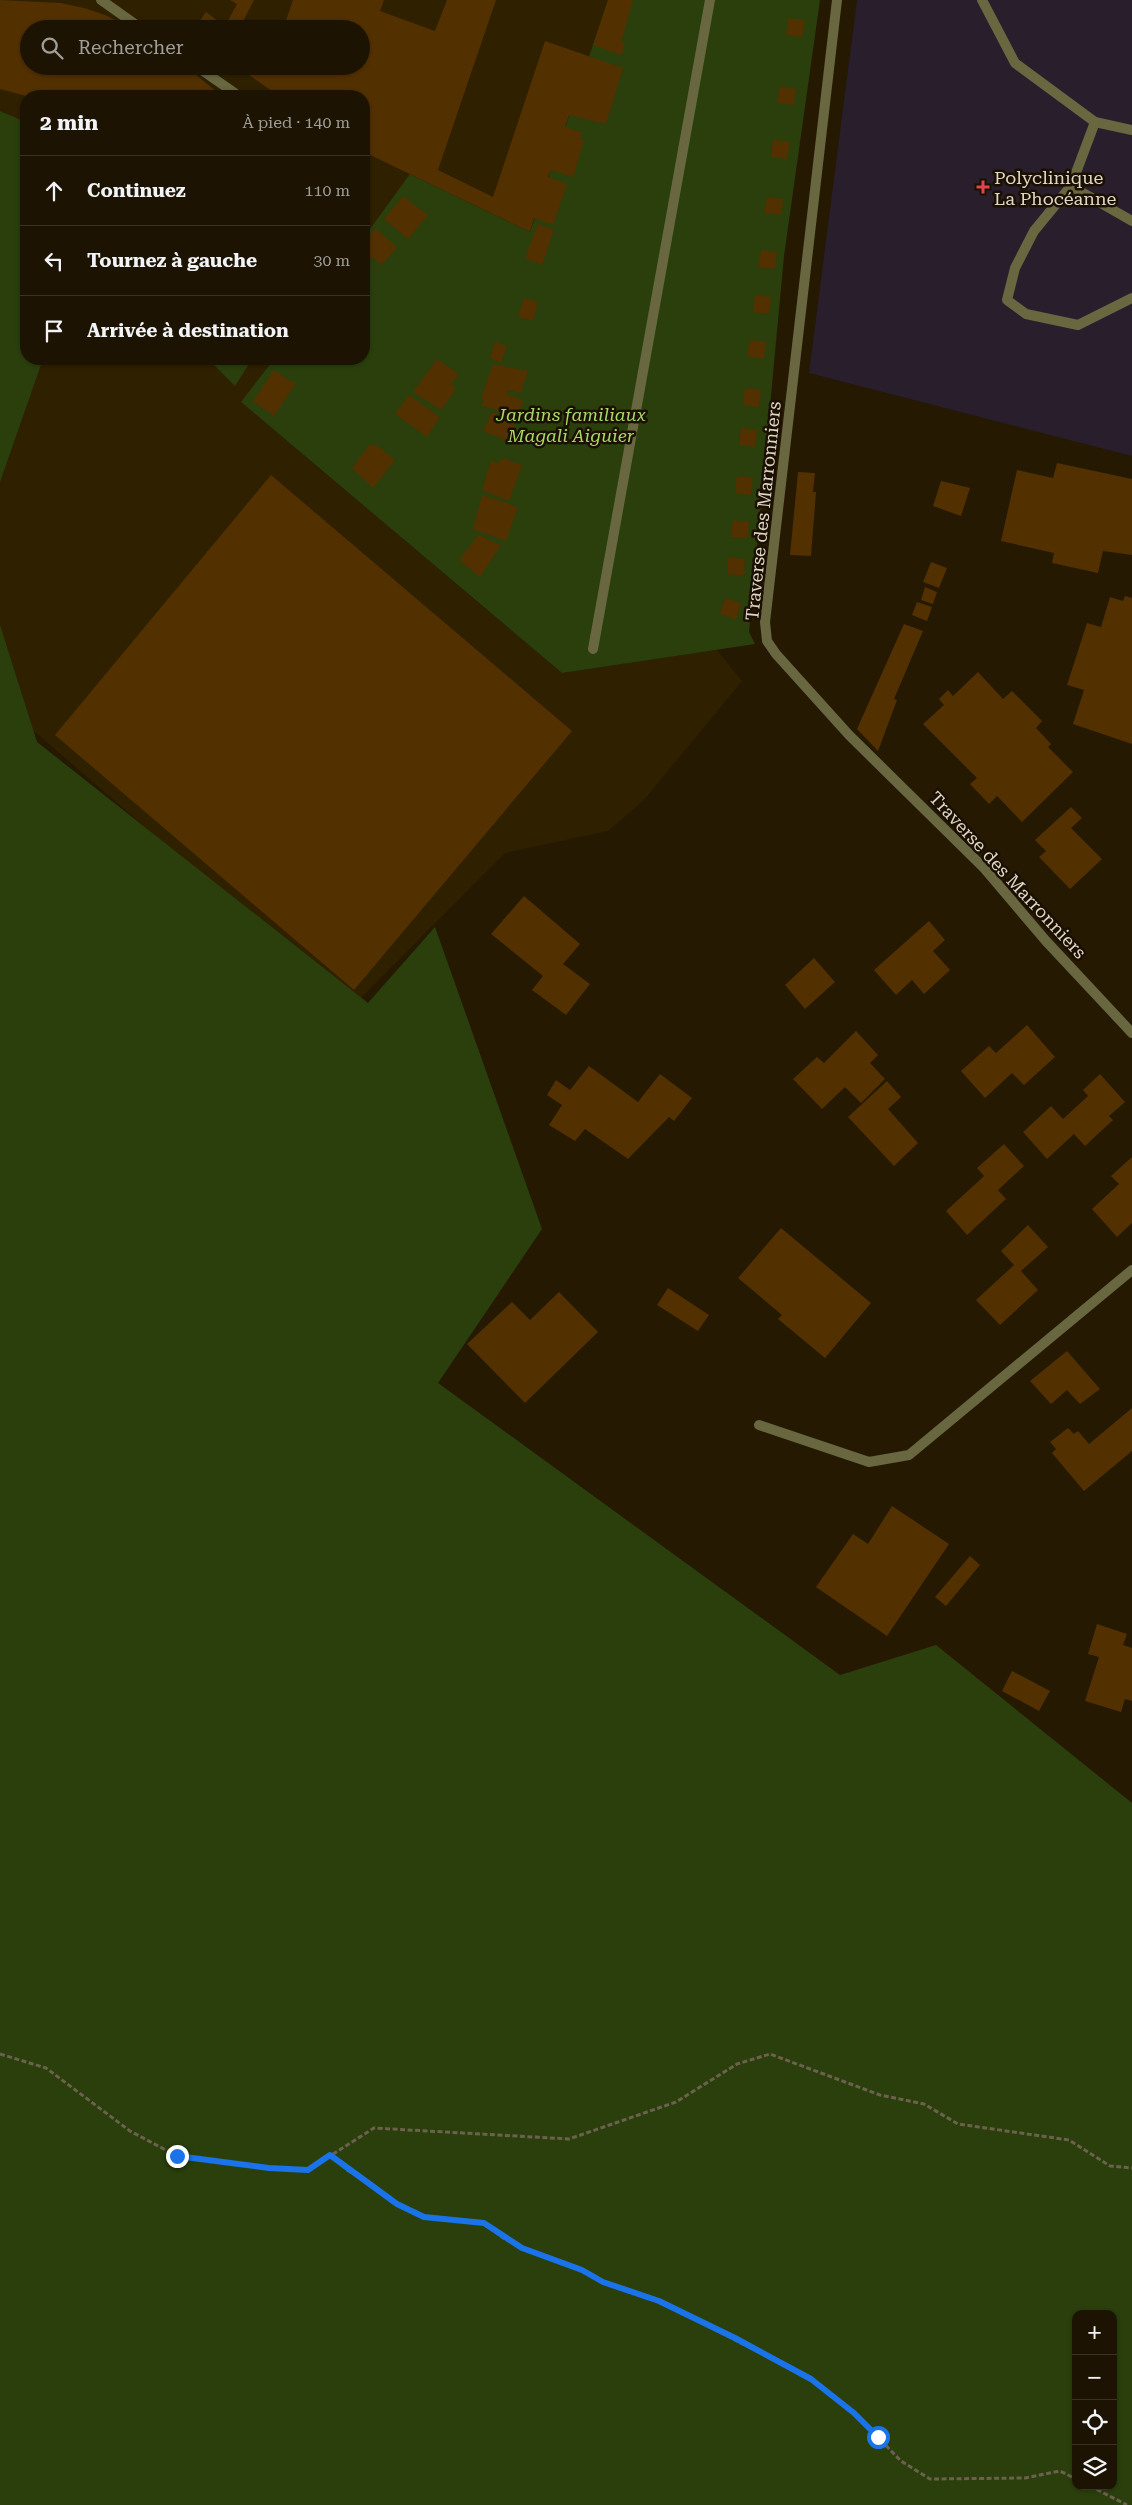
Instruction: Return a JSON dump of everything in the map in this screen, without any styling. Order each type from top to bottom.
[{"type":"street","points":[[101,0],[129,20]]},
{"type":"street","points":[[594,649],[710,0]]},
{"type":"street","name":"Traverse des Marronniers","points":[[837,0],[765,622],[767,641],[776,654],[849,735],[984,868],[1046,941],[1132,1033]]},
{"type":"street","points":[[982,0],[1015,63],[1095,122],[1132,130]]},
{"type":"street","points":[[209,75],[230,90]]},
{"type":"street","points":[[1095,122],[1071,186],[1034,231],[1015,268],[1007,300],[1026,314],[1078,325],[1132,298]]},
{"type":"street","points":[[1071,186],[1132,221]]},
{"type":"street","points":[[759,1425],[869,1462],[909,1455],[1132,1270]]},
{"type":"path","points":[[0,2054],[46,2068],[130,2131],[177,2156],[269,2168],[308,2170],[374,2128],[569,2139],[676,2102],[737,2064],[770,2054],[880,2095],[924,2104],[958,2124],[1069,2140],[1110,2166],[1132,2168]]},
{"type":"path","points":[[330,2155],[397,2204],[424,2217],[484,2223],[522,2248],[582,2270],[603,2282],[659,2301],[786,2365],[811,2379],[854,2413],[901,2461],[930,2479],[1025,2478],[1060,2471],[1072,2477]]},
{"type":"path","points":[[1098,2490],[1127,2505]]},
{"type":"shaded area","points":[[0,0],[608,0],[530,232],[411,174],[370,229],[370,90],[20,90],[20,119],[0,111]]},
{"type":"shaded area","name":"Polyclinique La Phocéanne","points":[[857,0],[1132,0],[1132,456],[809,373]]},
{"type":"shaded area","points":[[22,365],[270,365],[242,403],[562,673],[716,649],[742,681],[644,800],[608,831],[505,853],[353,1006],[0,702],[0,402]]},
{"type":"green space","name":"Jardins familiaux Magali Aiguier","points":[[608,0],[820,0],[784,256],[749,632],[755,644],[562,673],[241,402],[269,365],[370,365],[370,229],[410,174],[530,232]]},
{"type":"green space","points":[[0,111],[20,119],[20,365],[41,365],[0,482]]},
{"type":"green space","points":[[214,365],[248,365],[235,386]]},
{"type":"green space","points":[[0,625],[37,742],[368,1003],[435,927],[542,1229],[438,1383],[840,1675],[936,1645],[1132,1803],[1132,2505],[0,2505]]},
{"type":"building","points":[[0,0],[61,3],[84,8],[115,20],[20,20],[20,75],[196,75],[215,90],[20,90],[20,94],[0,89]]},
{"type":"building","points":[[230,0],[254,0],[244,20],[228,20],[237,4]]},
{"type":"building","points":[[293,0],[384,0],[380,11],[435,31],[447,0],[496,0],[438,170],[493,197],[545,41],[623,68],[606,124],[569,115],[565,127],[582,132],[580,139],[584,140],[573,177],[551,170],[548,177],[567,184],[553,225],[534,218],[530,232],[370,155],[370,90],[270,90],[249,75],[370,75],[370,20],[286,20]]},
{"type":"building","points":[[608,0],[633,0],[621,42],[625,43],[621,55],[593,45]]},
{"type":"building","points":[[206,12],[217,20],[200,20]]},
{"type":"building","points":[[788,18],[805,20],[802,37],[786,35]]},
{"type":"building","points":[[780,86],[796,89],[794,105],[777,103]]},
{"type":"building","points":[[773,140],[790,142],[787,159],[771,157]]},
{"type":"building","points":[[403,196],[428,215],[408,239],[384,219]]},
{"type":"building","points":[[767,197],[783,199],[781,215],[764,213]]},
{"type":"building","points":[[538,224],[554,230],[542,265],[525,258]]},
{"type":"building","points":[[375,228],[397,247],[382,265],[372,257],[370,260],[370,236]]},
{"type":"building","points":[[761,250],[777,252],[775,269],[758,267]]},
{"type":"building","points":[[755,295],[771,297],[769,314],[753,312]]},
{"type":"building","points":[[524,298],[538,302],[533,321],[518,317]]},
{"type":"building","points":[[750,340],[766,342],[764,359],[747,356]]},
{"type":"building","points":[[495,342],[507,346],[501,363],[490,358]]},
{"type":"building","points":[[437,359],[459,374],[451,384],[456,389],[441,410],[413,392]]},
{"type":"building","points":[[493,364],[528,371],[521,393],[507,390],[506,394],[523,400],[519,415],[481,406],[484,399],[481,398]]},
{"type":"building","points":[[274,370],[295,384],[274,416],[253,401]]},
{"type":"building","points":[[745,388],[761,390],[759,407],[743,405]]},
{"type":"building","points":[[409,395],[440,417],[427,437],[395,414]]},
{"type":"building","points":[[492,412],[515,423],[508,441],[483,431]]},
{"type":"building","points":[[741,428],[757,430],[755,447],[739,445]]},
{"type":"building","points":[[370,444],[374,446],[375,444],[395,460],[373,488],[352,468]]},
{"type":"building","points":[[502,458],[522,465],[509,501],[482,490],[491,461],[498,463]]},
{"type":"building","points":[[1057,463],[1132,479],[1132,555],[1103,551],[1098,573],[1052,563],[1054,553],[1001,541],[1017,470],[1053,478]]},
{"type":"building","points":[[798,472],[815,473],[813,492],[816,492],[811,556],[790,555]]},
{"type":"building","points":[[271,475],[572,731],[354,990],[55,735]]},
{"type":"building","points":[[737,476],[753,478],[751,495],[735,493]]},
{"type":"building","points":[[941,481],[970,488],[961,516],[933,506]]},
{"type":"building","points":[[482,495],[518,507],[506,541],[473,529]]},
{"type":"building","points":[[733,520],[749,522],[748,538],[731,537]]},
{"type":"building","points":[[479,534],[501,545],[480,577],[459,560]]},
{"type":"building","points":[[728,557],[745,559],[744,576],[727,574]]},
{"type":"building","points":[[931,562],[947,568],[939,588],[923,582]]},
{"type":"building","points":[[925,587],[937,592],[933,604],[921,600]]},
{"type":"building","points":[[1125,596],[1132,598],[1132,744],[1073,724],[1084,690],[1067,685],[1087,623],[1101,627],[1110,597],[1123,601]]},
{"type":"building","points":[[725,598],[741,603],[736,619],[720,614]]},
{"type":"building","points":[[917,602],[932,607],[927,621],[912,615]]},
{"type":"building","points":[[904,624],[923,631],[894,699],[897,700],[878,751],[857,729]]},
{"type":"building","points":[[978,672],[1003,699],[1012,691],[1042,721],[1036,728],[1051,744],[1048,747],[1073,772],[1022,822],[997,796],[989,804],[970,784],[977,778],[923,724],[944,705],[939,699],[948,690],[953,696]]},
{"type":"building","points":[[1071,807],[1082,818],[1071,828],[1102,859],[1070,889],[1039,857],[1046,851],[1035,840]]},
{"type":"building","points":[[524,896],[580,944],[563,964],[590,984],[566,1015],[532,990],[543,976],[491,934]]},
{"type":"building","points":[[929,921],[945,940],[933,951],[950,970],[924,994],[912,980],[896,995],[874,970]]},
{"type":"building","points":[[814,958],[835,982],[805,1009],[785,985]]},
{"type":"building","points":[[1027,1025],[1055,1057],[1024,1085],[1012,1073],[985,1098],[961,1071],[989,1046],[996,1053]]},
{"type":"building","points":[[856,1031],[878,1055],[870,1063],[885,1079],[861,1103],[845,1087],[822,1109],[793,1079],[817,1057],[824,1063]]},
{"type":"building","points":[[589,1066],[638,1102],[660,1074],[692,1098],[674,1121],[669,1117],[628,1159],[585,1129],[575,1141],[549,1125],[562,1105],[547,1095],[556,1080],[570,1090]]},
{"type":"building","points":[[1100,1074],[1125,1102],[1109,1116],[1113,1120],[1085,1146],[1074,1134],[1047,1159],[1023,1132],[1051,1106],[1063,1119],[1088,1096],[1083,1090]]},
{"type":"building","points":[[887,1081],[901,1097],[888,1109],[918,1143],[894,1166],[848,1117]]},
{"type":"building","points":[[1004,1144],[1024,1166],[998,1190],[1006,1199],[967,1235],[946,1211],[984,1176],[977,1168]]},
{"type":"building","points":[[1132,1157],[1132,1223],[1117,1237],[1092,1209],[1119,1184],[1111,1176]]},
{"type":"building","points":[[1028,1225],[1048,1247],[1021,1271],[1038,1290],[1000,1325],[976,1300],[1014,1265],[1001,1251]]},
{"type":"building","points":[[781,1228],[871,1303],[825,1358],[778,1319],[782,1315],[738,1278]]},
{"type":"building","points":[[668,1288],[709,1315],[698,1331],[657,1305]]},
{"type":"building","points":[[559,1292],[598,1332],[525,1403],[467,1344],[512,1302],[530,1320]]},
{"type":"building","points":[[1067,1351],[1100,1389],[1080,1404],[1067,1390],[1051,1404],[1030,1381]]},
{"type":"building","points":[[1132,1408],[1132,1451],[1084,1491],[1052,1453],[1056,1449],[1050,1442],[1068,1428],[1074,1434],[1078,1431],[1089,1444]]},
{"type":"building","points":[[892,1506],[949,1544],[887,1636],[816,1587],[853,1534],[868,1544]]},
{"type":"building","points":[[970,1556],[980,1565],[946,1606],[935,1597]]},
{"type":"building","points":[[1097,1624],[1127,1634],[1123,1645],[1132,1648],[1132,1701],[1125,1699],[1121,1712],[1085,1701],[1099,1657],[1088,1654]]},
{"type":"building","points":[[1012,1671],[1050,1691],[1039,1711],[1002,1691]]},
{"type":"place","name":"Polyclinique La Phocéanne","points":[[983,187]]},
{"type":"route","points":[[177,2156],[269,2168],[308,2170],[330,2155],[347,2170],[373,2184],[397,2204],[424,2217],[447,2221],[484,2223],[503,2238],[522,2248],[582,2270],[603,2282],[659,2301],[735,2338],[811,2379],[854,2413],[878,2437]]}]
